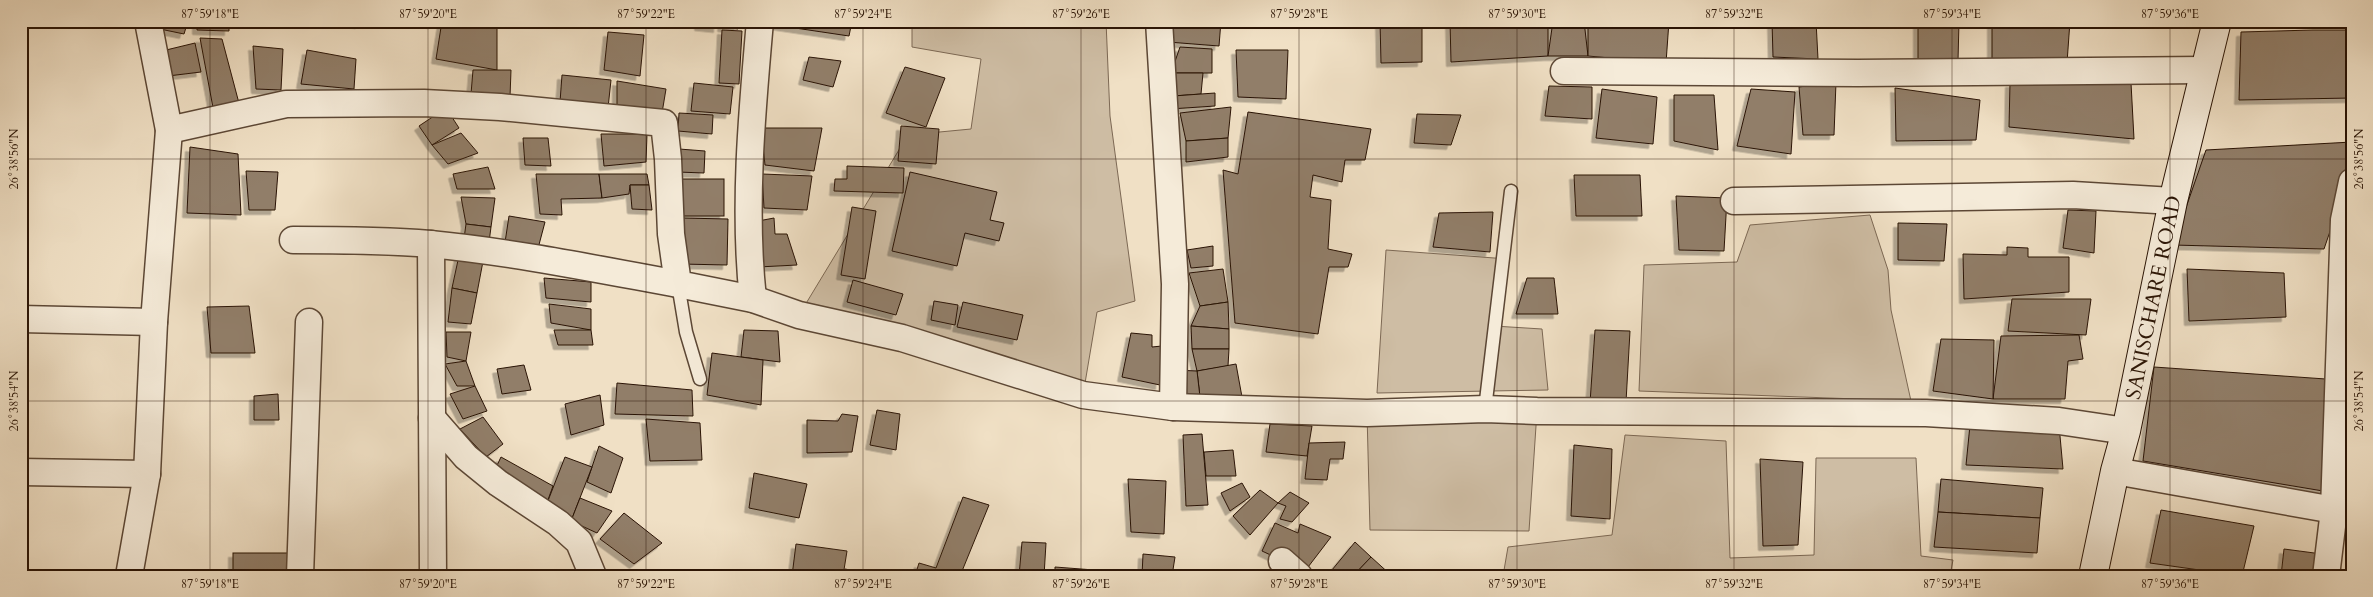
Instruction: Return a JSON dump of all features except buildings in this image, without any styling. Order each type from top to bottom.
[{"type":"street","points":[[129,576],[147,474],[154,322],[169,130],[148,21]]},
{"type":"street","points":[[753,299],[748,257],[751,152],[760,21]]},
{"type":"street","points":[[1159,21],[1175,284],[1173,407]]},
{"type":"street","name":"SANISCHARE ROAD","points":[[2093,576],[2115,471],[2126,431],[2173,201],[2217,21]]},
{"type":"street","points":[[1564,71],[1858,73],[2204,70]]},
{"type":"street","points":[[169,130],[286,104],[424,103],[500,107],[664,123],[668,159],[671,234],[678,284]]},
{"type":"street","points":[[2326,576],[2334,510],[2346,332],[2344,220],[2352,182]]},
{"type":"street","points":[[1734,201],[2073,195],[2173,201]]},
{"type":"street","points":[[293,240],[374,240],[431,244],[541,259],[678,284],[753,299],[799,315],[902,338],[1083,395],[1173,407],[1367,413],[1485,409],[1537,411],[1926,413],[2060,421],[2126,431]]},
{"type":"street","points":[[431,244],[433,576]]},
{"type":"street","points":[[21,319],[154,322]]},
{"type":"street","points":[[300,576],[309,322]]},
{"type":"street","points":[[432,418],[466,457],[498,483],[558,523],[578,542],[593,576]]},
{"type":"street","points":[[2115,471],[2334,510]]},
{"type":"street","points":[[21,472],[147,474]]},
{"type":"lane","points":[[1485,409],[1511,191]]},
{"type":"lane","points":[[678,284],[686,332],[700,379]]},
{"type":"shaded area","points":[[912,21],[1106,21],[1110,116],[1135,301],[1097,312],[1083,395],[799,315],[908,135],[971,129],[981,59],[912,47]]},
{"type":"shaded area","points":[[1870,215],[1888,270],[1891,310],[1911,401],[1639,391],[1644,265],[1737,262],[1750,225]]},
{"type":"shaded area","points":[[1386,250],[1508,259],[1494,326],[1542,329],[1548,390],[1377,393]]},
{"type":"shaded area","points":[[1537,411],[1529,531],[1370,530],[1367,413]]},
{"type":"shaded area","points":[[1625,435],[1726,441],[1730,558],[1814,555],[1816,458],[1916,458],[1921,556],[1953,560],[1950,576],[1503,576],[1508,547],[1612,535]]}]
